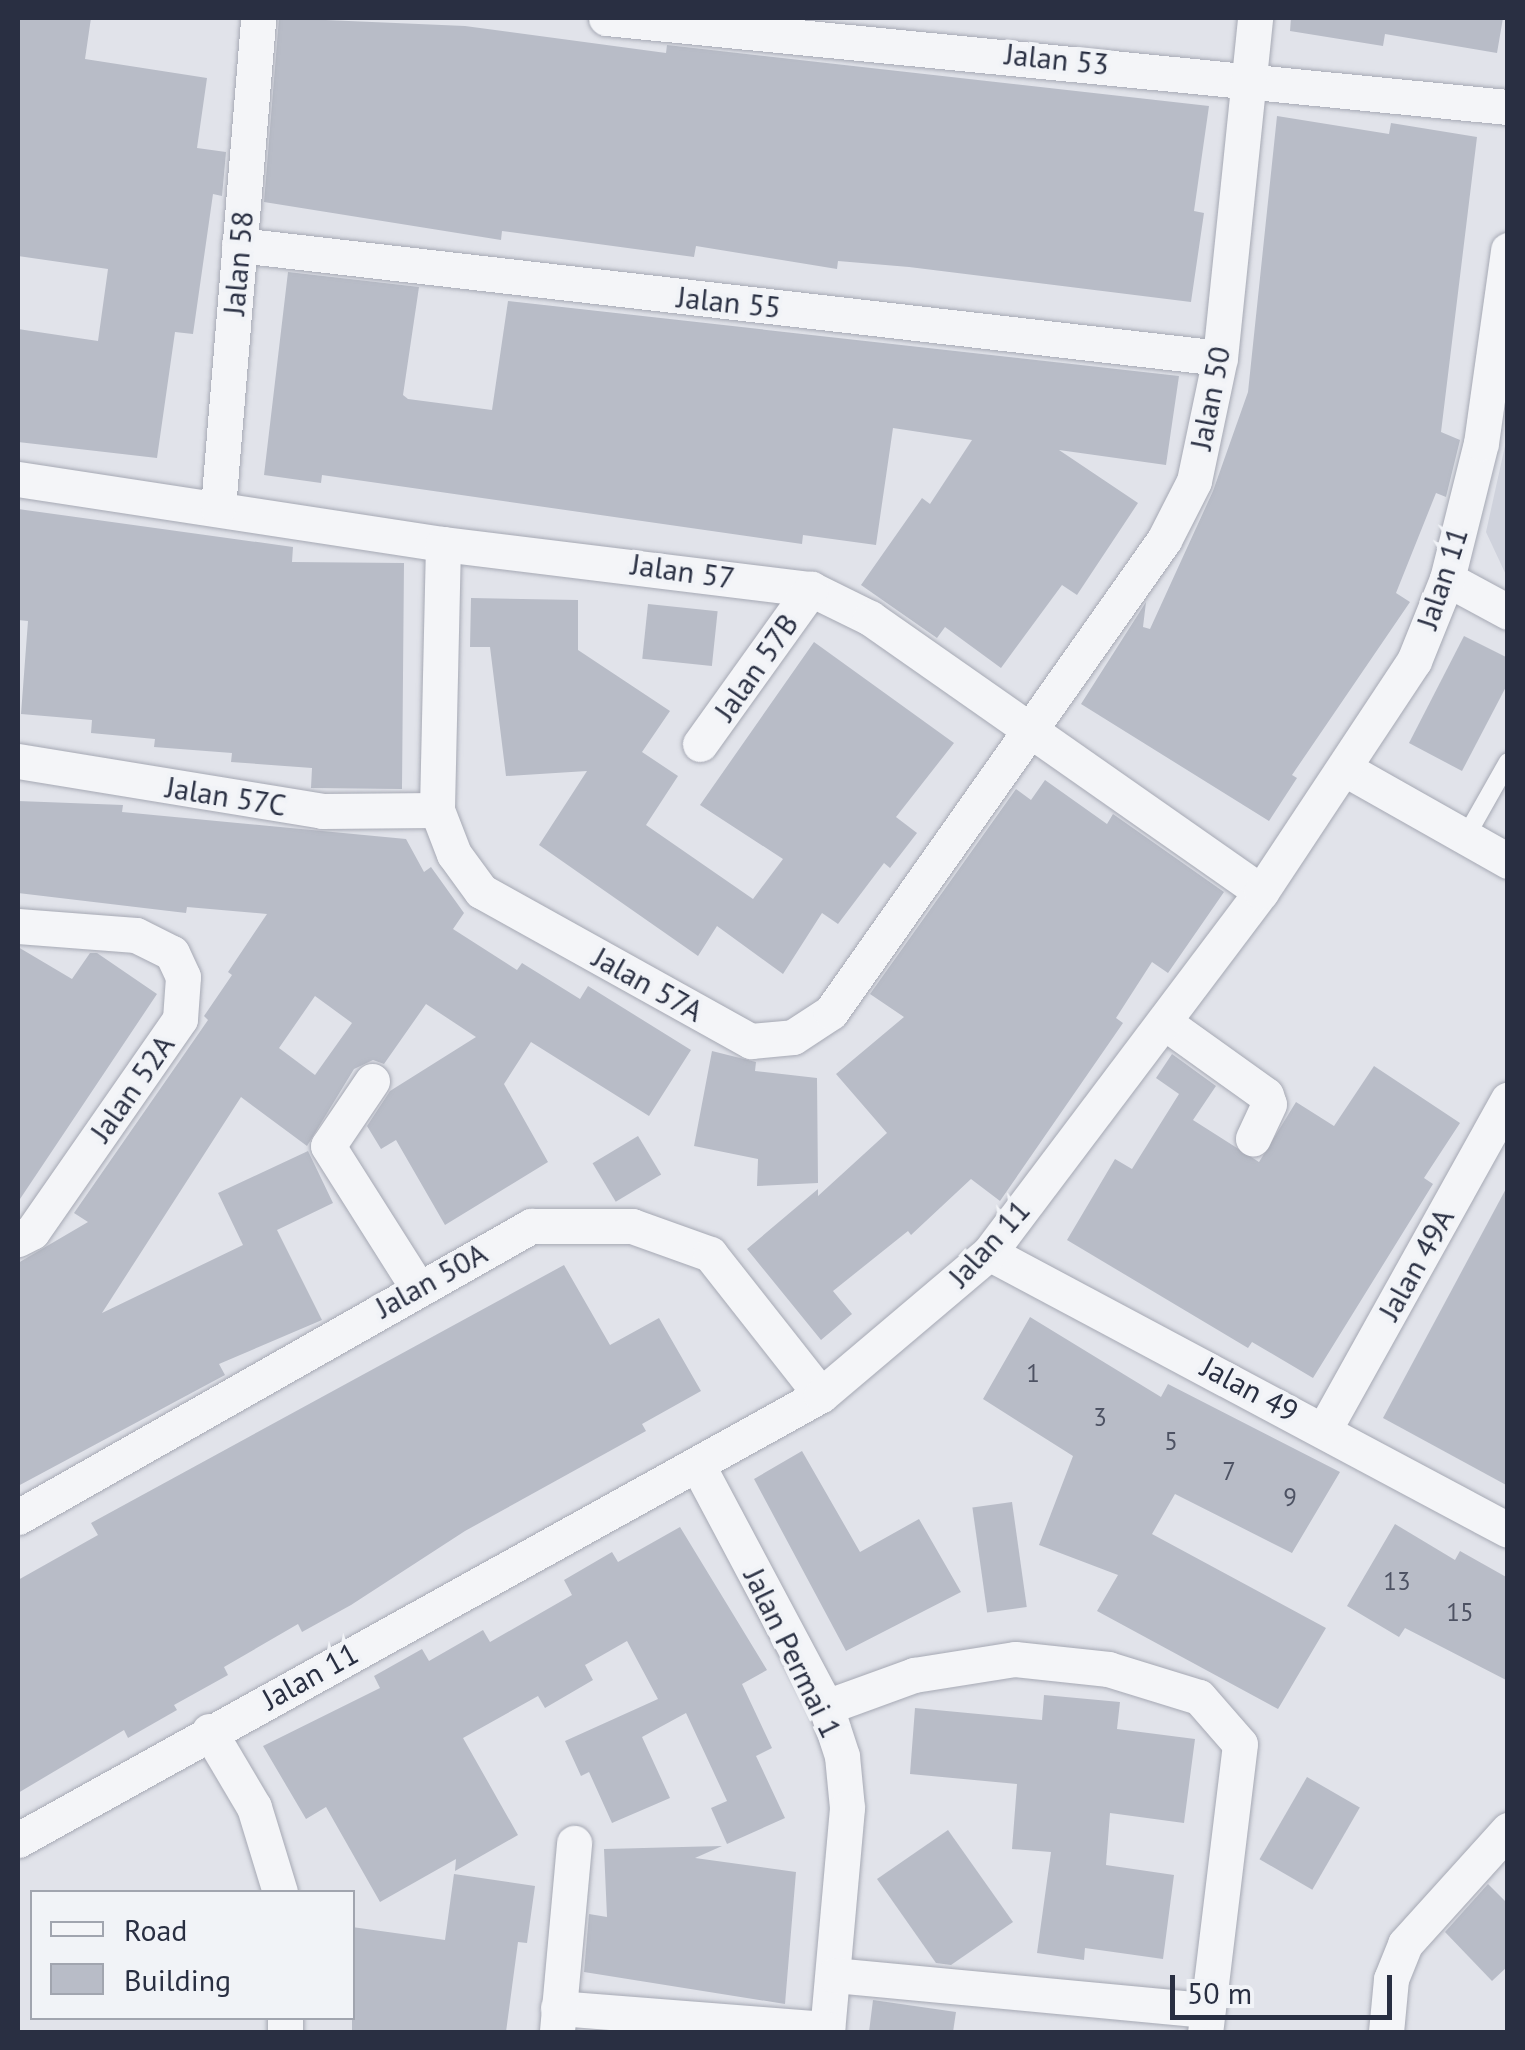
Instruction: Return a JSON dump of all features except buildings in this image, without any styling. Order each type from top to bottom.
[{"type":"street","name":"Jalan 58","points":[[218,508],[258,18]]},
{"type":"street","name":"Jalan 53","points":[[622,18],[1508,107]]},
{"type":"street","name":"Jalan 50","points":[[1030,732],[1164,540],[1194,481],[1220,358],[1255,18]]},
{"type":"street","name":"Jalan 55","points":[[239,245],[1220,358]]},
{"type":"street","name":"Jalan 11","points":[[18,1840],[820,1395],[989,1252],[1261,892],[1346,770],[1414,661],[1446,580],[1481,443],[1508,250]]},
{"type":"street","name":"Jalan 57","points":[[18,480],[443,544],[811,589],[870,618],[1261,892]]},
{"type":"street","name":"Jalan 57A","points":[[443,544],[437,810],[454,854],[481,890],[751,1042],[793,1037],[831,1012],[1030,732]]},
{"type":"street","points":[[1446,580],[1508,612]]},
{"type":"street","name":"Jalan 57B","points":[[700,744],[811,589]]},
{"type":"street","name":"Jalan 57C","points":[[18,761],[322,812],[437,810]]},
{"type":"street","points":[[1346,770],[1508,861]]},
{"type":"street","name":"Jalan 52A","points":[[18,926],[136,935],[172,954],[183,977],[180,1019],[32,1232],[18,1240]]},
{"type":"street","points":[[1164,1022],[1266,1095],[1270,1104],[1253,1138]]},
{"type":"street","points":[[372,1081],[328,1146],[417,1287]]},
{"type":"street","name":"Jalan 49A","points":[[1326,1428],[1508,1099]]},
{"type":"street","name":"Jalan 50A","points":[[18,1517],[417,1287],[532,1226],[632,1226],[710,1254],[820,1395]]},
{"type":"street","name":"Jalan 49","points":[[989,1252],[1326,1428],[1508,1530]]},
{"type":"street","name":"Jalan Permai 1","points":[[697,1464],[826,1708],[842,1756],[848,1808],[827,2031]]},
{"type":"street","points":[[826,1708],[914,1675],[1015,1660],[1108,1669],[1199,1696],[1240,1744],[1206,2021],[834,1975]]},
{"type":"street","points":[[209,1731],[254,1807],[279,1890]]},
{"type":"street","points":[[1386,2032],[1391,1979],[1404,1944],[1508,1830]]},
{"type":"street","points":[[574,1843],[558,2020],[827,2031]]},
{"type":"lane","points":[[1465,838],[1508,762]]},
{"type":"shaded area","points":[[1507,437],[1508,577],[1486,532]]}]
